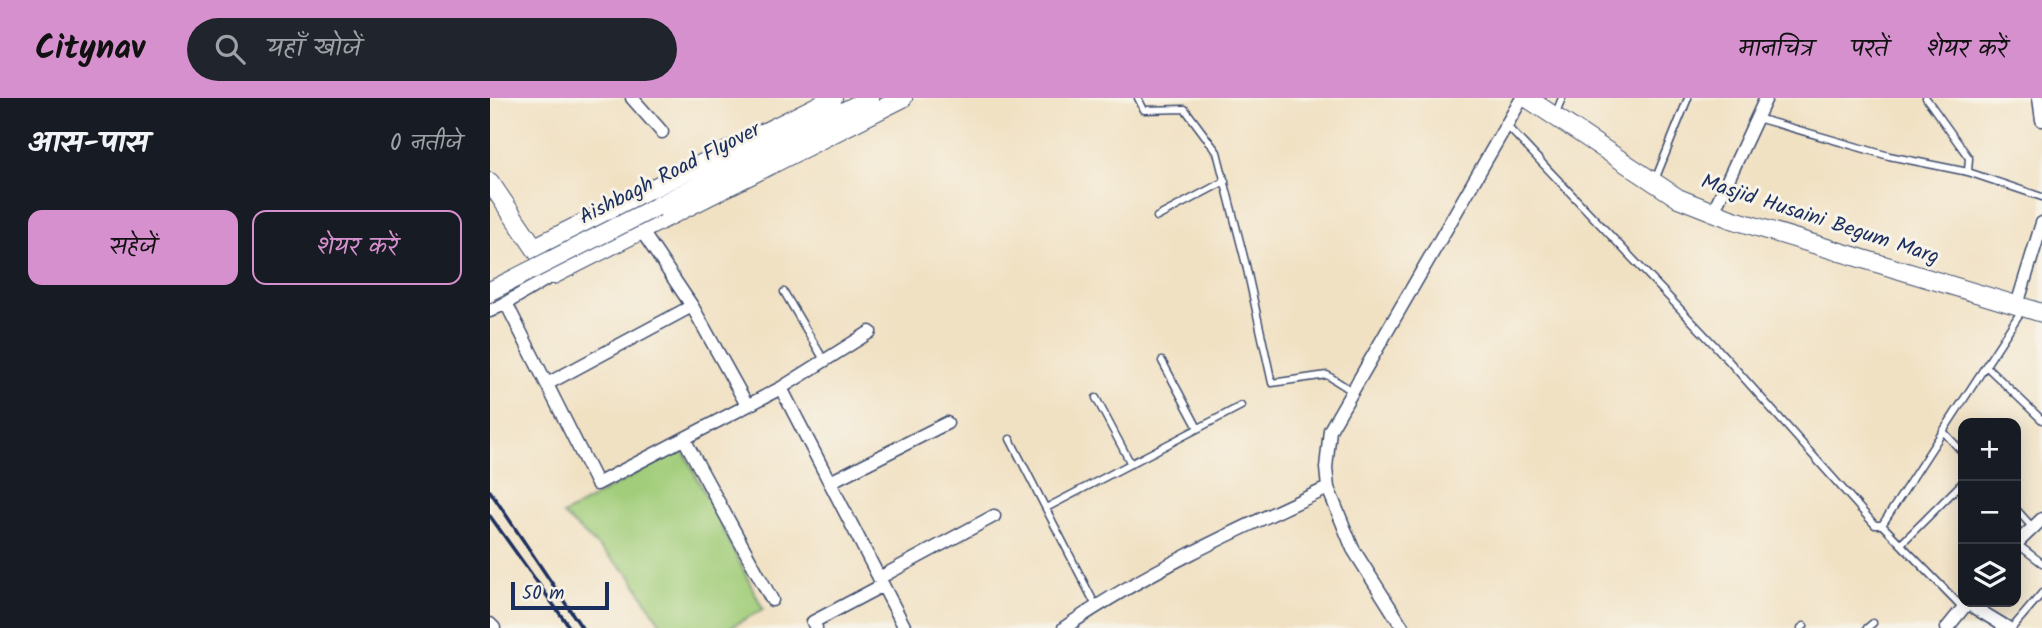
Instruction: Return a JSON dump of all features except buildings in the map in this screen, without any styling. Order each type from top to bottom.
[{"type":"street","points":[[632,98],[662,132]]},
{"type":"street","points":[[535,247],[833,98]]},
{"type":"street","name":"Aishbagh Road Flyover","points":[[490,291],[870,98]]},
{"type":"street","points":[[490,311],[553,275],[903,98]]},
{"type":"street","points":[[1403,628],[1353,549],[1328,488],[1326,468],[1330,430],[1506,124],[1524,98]]},
{"type":"street","name":"Masjid Husaini Begum Marg","points":[[1524,98],[1678,198],[1731,219],[2042,313]]},
{"type":"street","points":[[1713,212],[1766,98]]},
{"type":"street","points":[[2039,98],[2042,120]]},
{"type":"street","points":[[490,182],[553,275]]},
{"type":"street","points":[[2020,307],[2042,223]]},
{"type":"street","points":[[641,230],[692,306],[747,405]]},
{"type":"street","points":[[506,303],[597,484],[781,387],[870,332]]},
{"type":"street","points":[[547,384],[692,306]]},
{"type":"street","points":[[781,387],[905,628]]},
{"type":"street","points":[[830,482],[947,424]]},
{"type":"street","points":[[684,439],[772,600]]},
{"type":"street","points":[[1064,628],[1096,606],[1241,528],[1328,488]]},
{"type":"street","points":[[816,628],[813,622],[993,516]]},
{"type":"street","points":[[2021,539],[2038,524]]},
{"type":"street","points":[[1947,628],[1964,607]]},
{"type":"street","points":[[1972,607],[2010,628]]},
{"type":"street","points":[[490,624],[494,628]]},
{"type":"lane","points":[[1138,98],[1144,110],[1185,109],[1217,152],[1258,313],[1272,383],[1327,375],[1352,391]]},
{"type":"lane","points":[[1554,116],[1562,98]]},
{"type":"lane","points":[[1654,182],[1688,98]]},
{"type":"lane","points":[[1926,98],[1969,158],[1968,172]]},
{"type":"lane","points":[[1756,118],[1889,156],[1968,172],[2042,197]]},
{"type":"lane","points":[[1506,124],[1718,349],[1875,525],[1882,525],[1958,597]]},
{"type":"lane","points":[[1157,217],[1225,181]]},
{"type":"lane","points":[[784,292],[824,360]]},
{"type":"lane","points":[[1882,525],[1986,366],[2020,307]]},
{"type":"lane","points":[[1162,361],[1198,428]]},
{"type":"lane","points":[[1986,366],[2042,420]]},
{"type":"lane","points":[[1096,398],[1131,464]]},
{"type":"lane","points":[[1046,508],[1241,406]]},
{"type":"lane","points":[[1943,431],[1958,448]]},
{"type":"lane","points":[[1010,439],[1096,606]]},
{"type":"lane","points":[[1901,544],[1958,487]]},
{"type":"lane","points":[[2021,512],[2038,524]]},
{"type":"lane","points":[[2021,548],[2042,563]]},
{"type":"lane","points":[[2010,628],[2042,593]]},
{"type":"green space","points":[[682,448],[763,609],[729,628],[663,628],[630,575],[563,515]]},
{"type":"railway","points":[[490,491],[582,628]]},
{"type":"railway","points":[[490,516],[570,628]]}]
